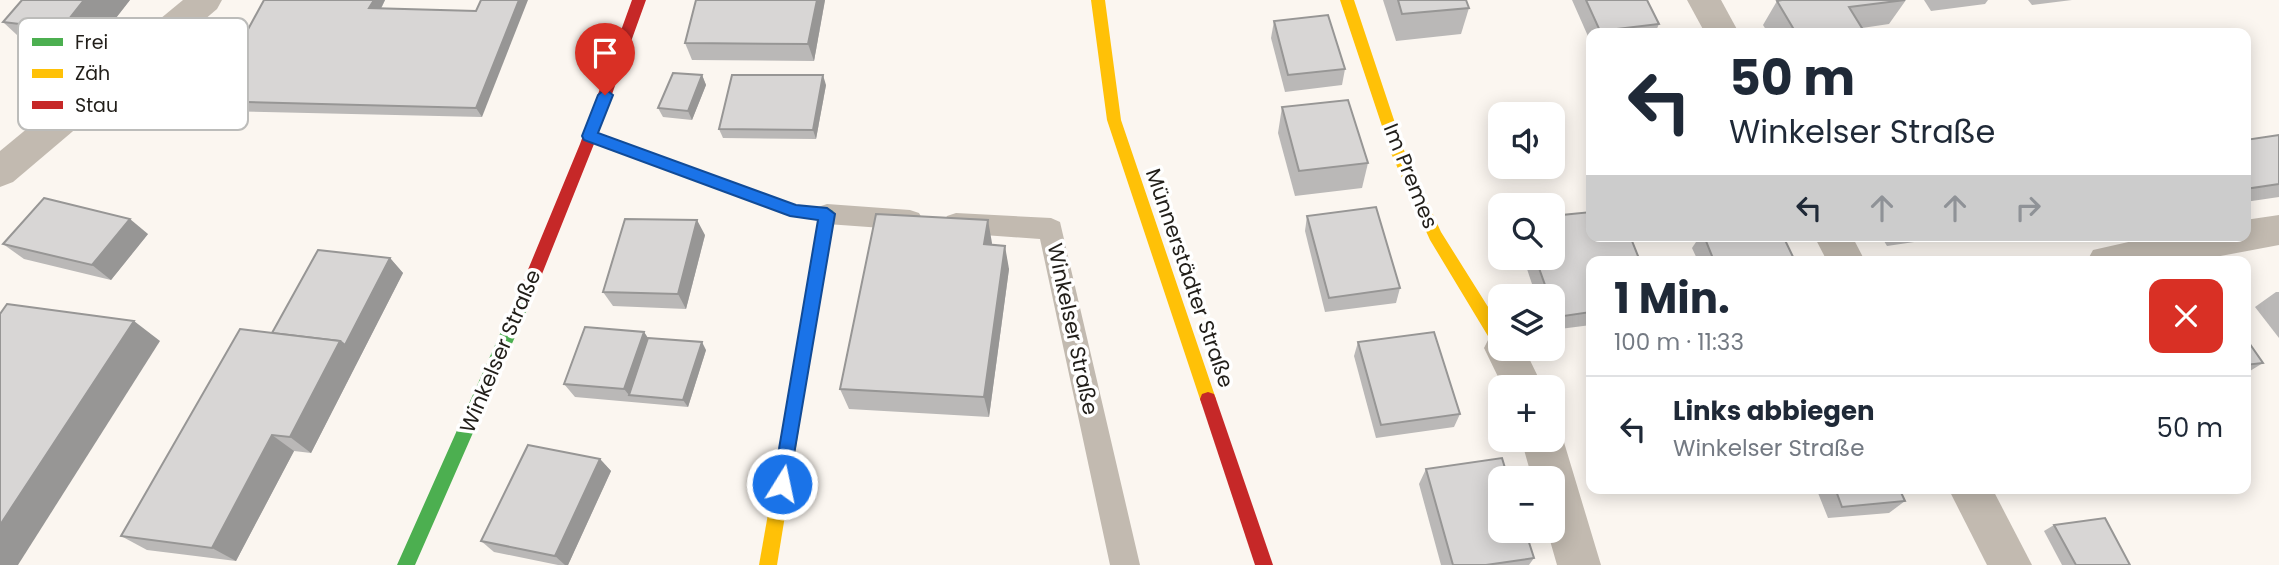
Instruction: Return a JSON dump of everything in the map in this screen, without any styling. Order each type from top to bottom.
[{"type":"street","points":[[184,18],[205,0]]},
{"type":"street","name":"Winkelser Straße","points":[[406,565],[492,374],[589,136],[639,0]]},
{"type":"street","name":"Münnerstädter Straße","points":[[1098,0],[1114,120],[1264,565]]},
{"type":"street","name":"Im Premes","points":[[1347,0],[1398,153],[1435,234],[1488,321]]},
{"type":"street","points":[[1703,0],[1719,28]]},
{"type":"street","points":[[0,172],[50,130]]},
{"type":"street","name":"Winkelser Straße","points":[[589,136],[796,211],[827,214]]},
{"type":"street","points":[[768,565],[827,214]]},
{"type":"street","points":[[2251,235],[2279,230]]},
{"type":"street","points":[[2134,256],[2211,242]]},
{"type":"street","points":[[1546,452],[1579,565]]},
{"type":"street","points":[[1972,494],[2010,565]]},
{"type":"lane","name":"Winkelser Straße","points":[[827,214],[1051,229],[1125,565]]},
{"type":"building","points":[[22,0],[84,0],[70,18],[18,18],[18,24],[3,22]]},
{"type":"building","points":[[264,0],[374,0],[369,8],[476,11],[481,0],[519,0],[476,108],[248,102],[248,29]]},
{"type":"building","points":[[696,0],[817,0],[808,44],[685,43]]},
{"type":"building","points":[[1398,0],[1466,0],[1469,8],[1402,14]]},
{"type":"building","points":[[1586,0],[1647,0],[1659,24],[1625,28],[1599,28]]},
{"type":"building","points":[[1905,0],[1849,7],[1862,28],[1793,28],[1777,1]]},
{"type":"building","points":[[1328,15],[1345,69],[1288,75],[1274,21]]},
{"type":"building","points":[[673,73],[702,75],[688,111],[658,108]]},
{"type":"building","points":[[732,75],[823,75],[813,130],[719,129]]},
{"type":"building","points":[[1348,100],[1368,163],[1299,171],[1282,107]]},
{"type":"building","points":[[2279,135],[2279,184],[2251,188],[2251,139]]},
{"type":"building","points":[[44,198],[130,219],[92,265],[3,244]]},
{"type":"building","points":[[1376,207],[1400,288],[1329,298],[1307,216]]},
{"type":"building","points":[[1586,213],[1586,242],[1632,242],[1638,256],[1586,256],[1586,313],[1565,316],[1565,284],[1545,284],[1540,270],[1565,270],[1565,215]]},
{"type":"building","points":[[876,214],[988,220],[984,244],[1005,246],[984,397],[840,389]]},
{"type":"building","points":[[625,219],[697,220],[678,294],[603,292]]},
{"type":"building","points":[[1706,242],[1786,242],[1793,256],[1712,256]]},
{"type":"building","points":[[318,250],[390,258],[345,345],[340,341],[272,333]]},
{"type":"building","points":[[7,304],[134,321],[0,525],[0,314]]},
{"type":"building","points":[[585,327],[644,332],[624,389],[564,384]]},
{"type":"building","points":[[240,329],[340,341],[290,437],[272,435],[212,548],[121,536]]},
{"type":"building","points":[[1434,332],[1460,414],[1381,425],[1358,342]]},
{"type":"building","points":[[648,338],[702,342],[683,400],[629,395]]},
{"type":"building","points":[[2251,346],[2263,363],[2251,364]]},
{"type":"building","points":[[528,445],[600,459],[555,556],[481,541]]},
{"type":"building","points":[[1502,458],[1504,466],[1488,466],[1488,543],[1529,543],[1534,558],[1486,565],[1453,565],[1426,469]]},
{"type":"building","points":[[1837,494],[1902,494],[1905,501],[1842,507]]},
{"type":"building","points":[[2105,518],[2130,565],[2076,565],[2054,525]]},
{"type":"traffic: fast","points":[[589,136],[796,211],[827,214],[791,429]]},
{"type":"traffic: fast","points":[[406,565],[528,289]]},
{"type":"traffic: slow","points":[[1098,0],[1114,120],[1208,399]]},
{"type":"traffic: slow","points":[[1347,0],[1398,153],[1435,235],[1488,321]]},
{"type":"traffic: slow","points":[[768,565],[791,429]]},
{"type":"traffic: jam","points":[[528,289],[587,144],[639,0]]},
{"type":"traffic: jam","points":[[1208,399],[1264,565]]},
{"type":"route","points":[[605,95],[589,136],[796,211],[827,214],[782,484]]}]
